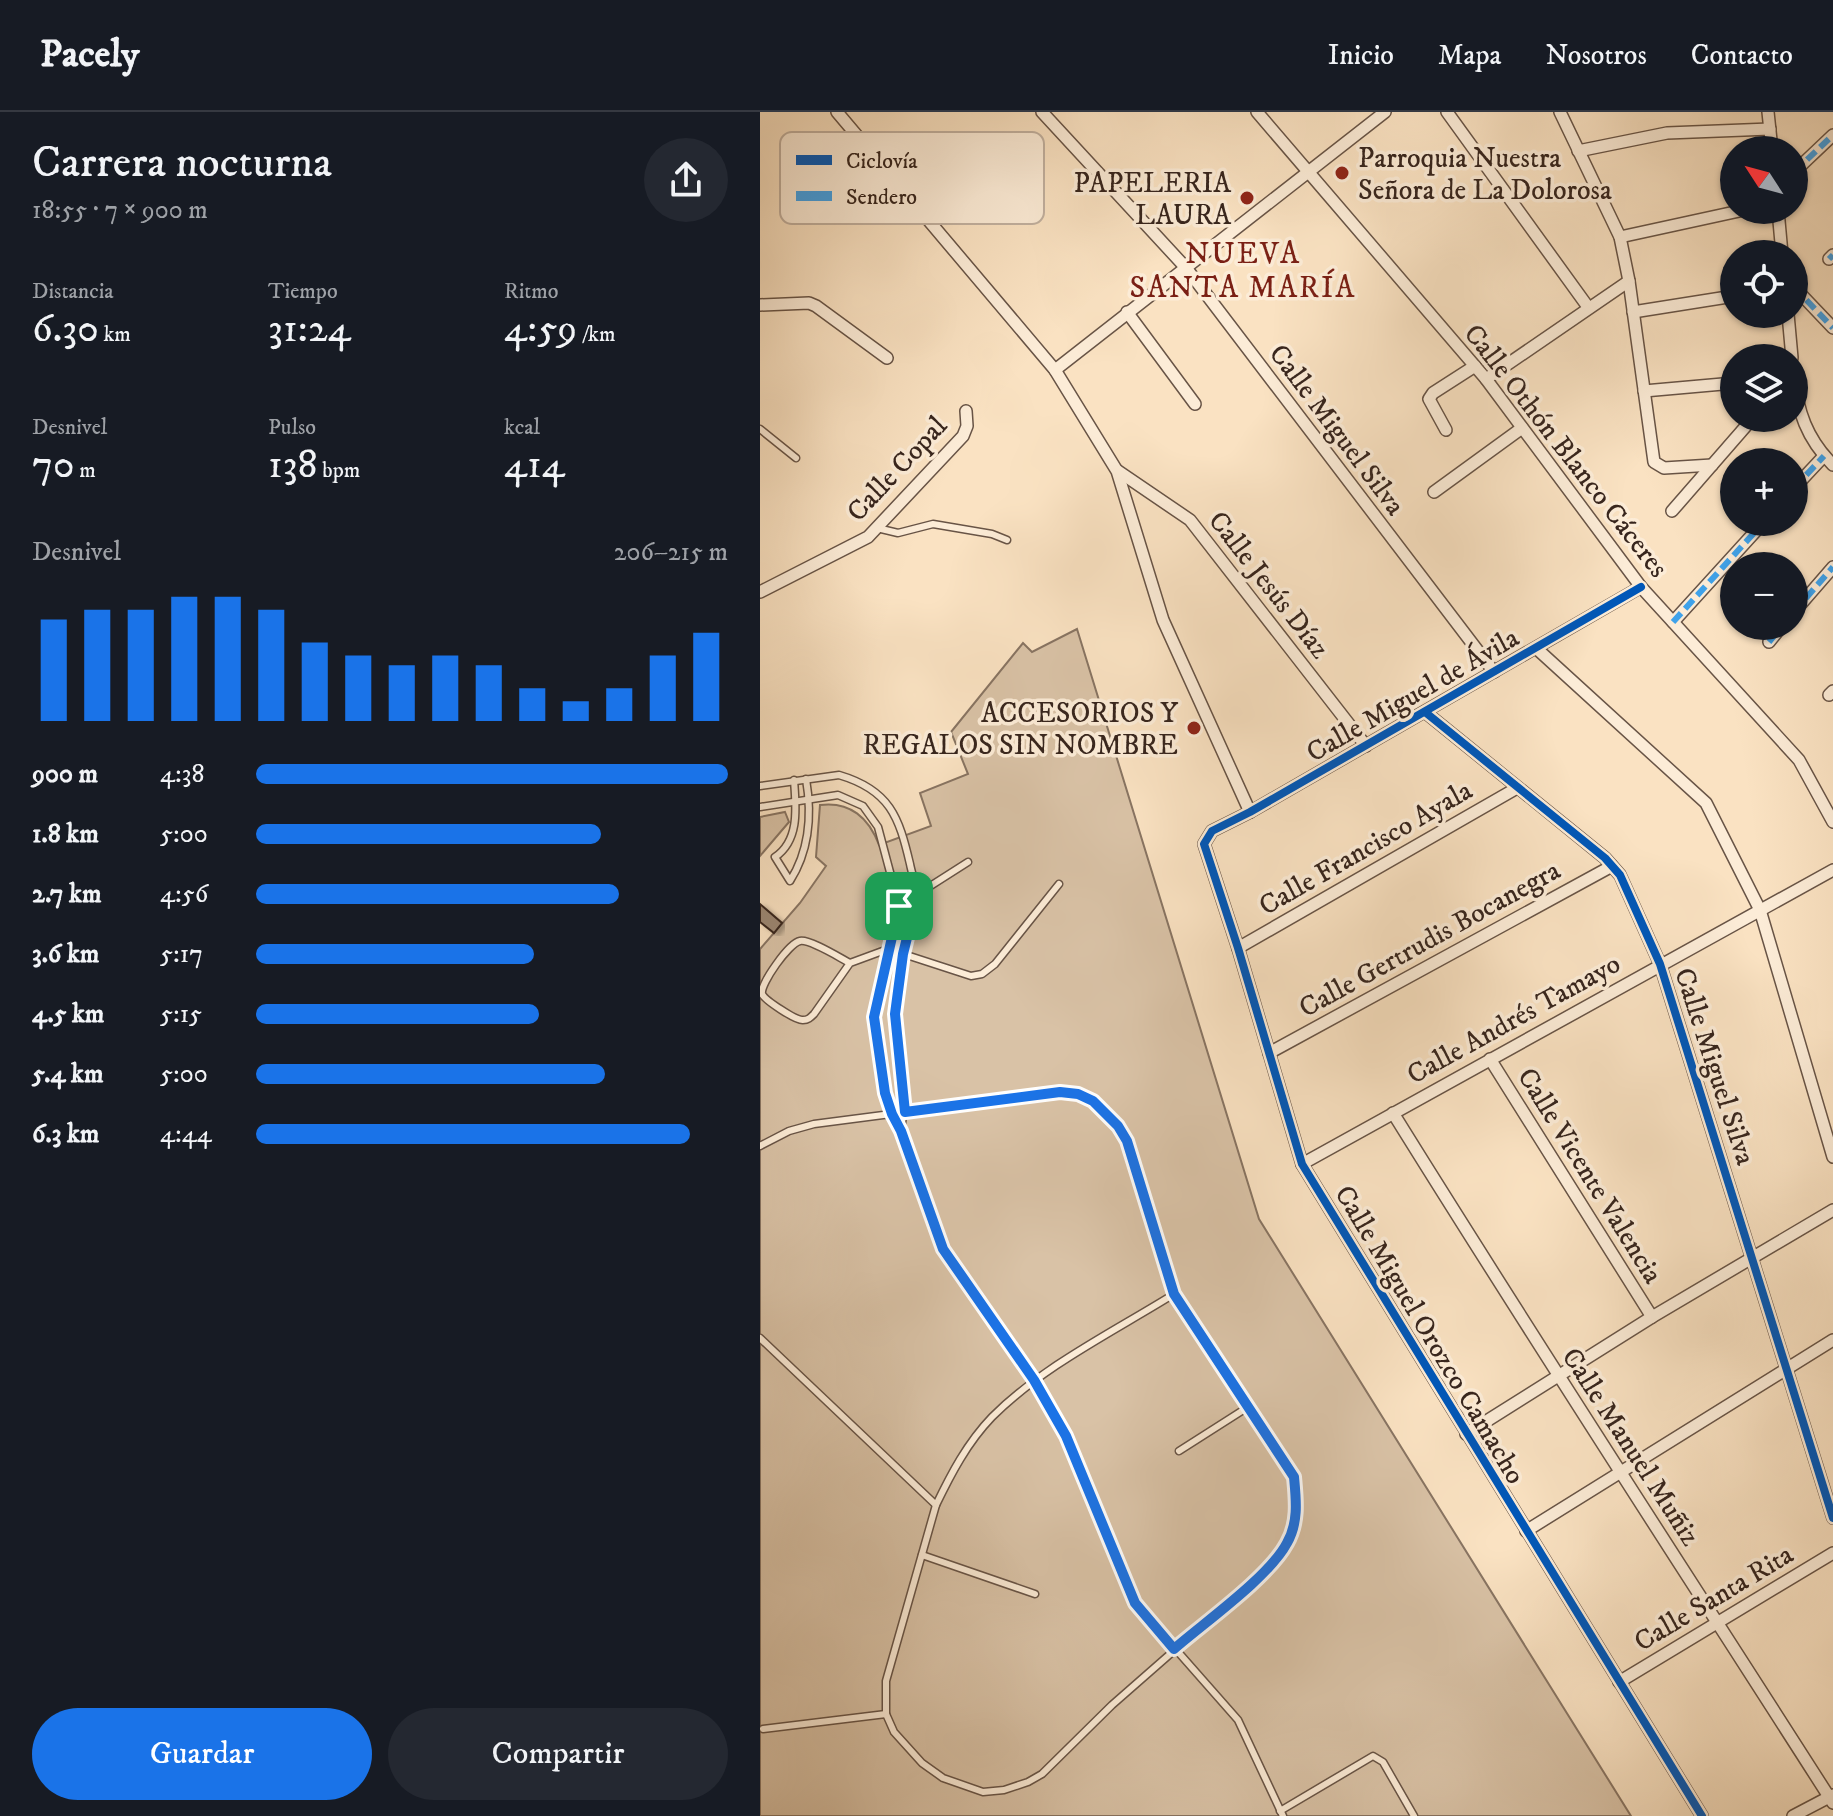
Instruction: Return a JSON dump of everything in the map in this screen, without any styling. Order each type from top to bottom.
[{"type":"street","points":[[837,112],[854,132]]},
{"type":"street","name":"Calle Miguel Silva","points":[[1042,112],[1187,269],[1494,672]]},
{"type":"street","name":"Calle Othón Blanco Cáceres","points":[[1257,112],[1486,379],[1641,587],[1799,760],[1833,822]]},
{"type":"street","points":[[1055,370],[1385,112]]},
{"type":"street","points":[[1447,112],[1588,307]]},
{"type":"street","points":[[1560,112],[1620,237],[1629,281],[1652,457],[1656,465],[1664,468],[1712,465]]},
{"type":"street","points":[[1768,112],[1771,136]]},
{"type":"street","points":[[1578,151],[1667,133],[1770,129]]},
{"type":"street","points":[[1808,159],[1833,135]]},
{"type":"street","points":[[1620,237],[1720,215]]},
{"type":"street","points":[[932,224],[1055,370],[1117,471],[1163,620],[1250,812]]},
{"type":"street","points":[[1486,379],[1629,281]]},
{"type":"street","points":[[1633,312],[1720,298]]},
{"type":"street","points":[[1808,302],[1833,328]]},
{"type":"street","points":[[760,305],[809,303],[887,358]]},
{"type":"street","points":[[1127,312],[1195,404]]},
{"type":"street","points":[[1446,430],[1429,399],[1433,393],[1475,366]]},
{"type":"street","points":[[1644,391],[1720,384]]},
{"type":"street","name":"Calle Copal","points":[[760,592],[860,542],[877,528],[963,436],[967,426],[966,411]]},
{"type":"street","points":[[1434,492],[1522,428]]},
{"type":"street","points":[[1808,430],[1833,465]]},
{"type":"street","points":[[1672,511],[1741,432]]},
{"type":"street","points":[[1808,473],[1824,456]]},
{"type":"street","name":"Calle Jesús Díaz","points":[[1117,471],[1190,520],[1366,746]]},
{"type":"street","points":[[1673,622],[1751,536]]},
{"type":"street","points":[[1808,596],[1833,567]]},
{"type":"street","name":"Calle Miguel de Ávila","points":[[1205,838],[1212,831],[1641,587]]},
{"type":"street","points":[[1536,648],[1706,803],[1760,910],[1833,1157]]},
{"type":"street","name":"Calle Miguel Silva","points":[[1425,712],[1620,875],[1660,964],[1833,1518]]},
{"type":"street","name":"Calle Francisco Ayala","points":[[1238,948],[1517,788]]},
{"type":"street","name":"Calle Miguel Orozco Camacho","points":[[1205,838],[1204,848],[1238,948],[1302,1164],[1702,1816]]},
{"type":"street","name":"Calle Gertrudis Bocanegra","points":[[1269,1053],[1612,866]]},
{"type":"street","name":"Calle Andrés Tamayo","points":[[1302,1164],[1833,870]]},
{"type":"street","name":"Calle Vicente Valencia","points":[[1490,1059],[1652,1317]]},
{"type":"street","name":"Calle Manuel Muñiz","points":[[1393,1113],[1557,1377],[1622,1472],[1832,1798]]},
{"type":"street","points":[[1466,1434],[1652,1317],[1833,1210]]},
{"type":"street","points":[[1526,1531],[1833,1340]]},
{"type":"street","name":"Calle Santa Rita","points":[[1619,1682],[1833,1553]]},
{"type":"street","points":[[1793,1816],[1832,1798]]},
{"type":"lane","points":[[760,429],[796,458]]},
{"type":"lane","points":[[877,528],[898,533],[933,524],[992,534],[1007,540]]},
{"type":"lane","points":[[760,786],[839,775],[863,784],[884,799],[902,832],[917,897],[903,954],[895,1014],[905,1112],[901,1131]]},
{"type":"lane","points":[[794,780],[791,839],[775,857],[790,881],[805,852],[810,799],[806,779]]},
{"type":"lane","points":[[760,807],[838,795],[855,801],[869,813],[883,841],[899,906],[874,1017],[885,1093],[943,1249],[1034,1380],[1066,1436],[1135,1603],[1238,1720],[1282,1813],[1373,1756],[1383,1762],[1414,1816]]},
{"type":"lane","points":[[899,906],[968,862]]},
{"type":"lane","points":[[850,963],[808,942],[799,941],[791,945],[763,981],[761,990],[764,997],[796,1019],[807,1019],[814,1014],[850,963],[888,949],[961,975],[982,974],[995,964],[1059,884]]},
{"type":"lane","points":[[760,1146],[789,1131],[814,1124],[1060,1092],[1078,1094],[1093,1101],[1118,1126],[1127,1141],[1174,1294],[1294,1477],[1297,1509],[1293,1526],[1287,1544],[1266,1570],[1174,1649],[1042,1774],[1004,1790],[983,1792],[943,1778],[904,1745],[886,1714],[886,1681],[936,1505],[953,1470],[977,1434],[1034,1380],[1174,1294]]},
{"type":"lane","points":[[760,1338],[936,1505]]},
{"type":"lane","points":[[1179,1451],[1248,1407]]},
{"type":"lane","points":[[922,1555],[1035,1594]]},
{"type":"lane","points":[[763,1729],[886,1714]]},
{"type":"shaded area","points":[[1077,629],[1259,1219],[1631,1816],[760,1816],[760,949],[800,903],[826,866],[816,857],[820,805],[831,804],[857,813],[870,827],[879,845],[931,826],[920,793],[968,774],[951,732],[1023,643],[1032,652]]},
{"type":"shaded area","points":[[785,812],[789,822],[760,856],[760,817]]},
{"type":"building","points":[[760,904],[782,923],[774,933],[760,922]]},
{"type":"marked path","points":[[1808,159],[1833,135]]},
{"type":"marked path","points":[[1829,259],[1833,255]]},
{"type":"marked path","points":[[1808,302],[1833,328]]},
{"type":"marked path","points":[[1808,473],[1824,456]]},
{"type":"marked path","points":[[1673,622],[1751,536]]},
{"type":"marked path","points":[[1808,596],[1833,567]]},
{"type":"cycle path","points":[[1641,587],[1212,831],[1204,844],[1302,1164],[1702,1816]]},
{"type":"cycle path","points":[[1425,712],[1605,858],[1620,875],[1660,964],[1833,1518]]},
{"type":"place","name":"Parroquia Nuestra Señora de La Dolorosa","points":[[1342,173]]},
{"type":"place","name":"PAPELERIA LAURA","points":[[1247,198]]},
{"type":"place","name":"ACCESORIOS Y REGALOS SIN NOMBRE","points":[[1194,728]]},
{"type":"district","name":"NUEVA SANTA MARÍA","points":[[1243,270]]},
{"type":"route","points":[[917,897],[903,954],[895,1014],[905,1112],[1060,1092],[1078,1094],[1107,1112],[1127,1141],[1174,1294],[1294,1477],[1297,1509],[1287,1544],[1266,1570],[1174,1649],[1135,1603],[1066,1436],[1034,1380],[943,1249],[901,1131],[892,1114],[885,1093],[874,1011],[899,906],[917,897]]}]
